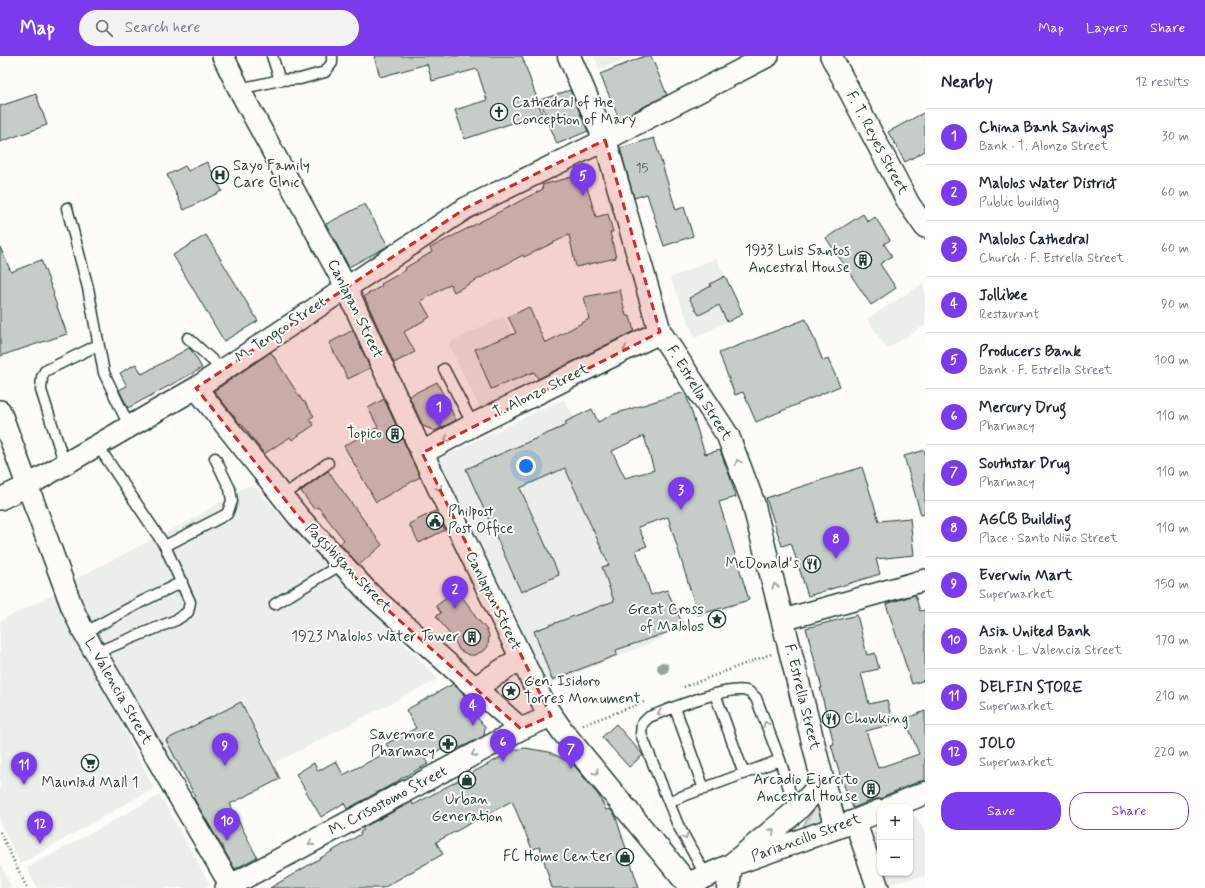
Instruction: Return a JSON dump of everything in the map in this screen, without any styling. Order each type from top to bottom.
[{"type":"main road","name":"F. Estrella Street","points":[[570,56],[604,140],[660,332],[728,436],[753,502],[823,782],[846,825]]},
{"type":"main road","name":"T. Alonzo Street","points":[[422,453],[473,425],[660,332]]},
{"type":"main road","name":"Canlapan Street","points":[[422,453],[544,705],[551,716],[690,884]]},
{"type":"main road","points":[[475,688],[521,658]]},
{"type":"main road","name":"Pariancillo Street","points":[[731,865],[796,811],[823,782]]},
{"type":"main road","points":[[898,804],[925,793]]},
{"type":"main road","name":"Pariancillo Street","points":[[690,884],[731,865],[846,825],[877,812]]},
{"type":"main road","points":[[728,888],[731,865]]},
{"type":"street","name":"Canlapan Street","points":[[223,56],[346,287],[422,453]]},
{"type":"street","name":"M. Tengco Street","points":[[0,499],[28,486],[196,388],[466,208],[604,140],[768,56]]},
{"type":"street","name":"F. T. Reyes Street","points":[[831,56],[909,204],[925,227]]},
{"type":"street","name":"Pagsibigan Street","points":[[196,388],[298,516],[370,594],[521,729]]},
{"type":"street","name":"L. Valencia Street","points":[[0,411],[72,607],[84,633],[230,887]]},
{"type":"street","points":[[783,620],[925,580]]},
{"type":"street","name":"M. Crisostomo Street","points":[[230,887],[521,729],[551,716]]},
{"type":"street","points":[[846,825],[878,888]]},
{"type":"lane","points":[[272,56],[280,80]]},
{"type":"lane","points":[[239,88],[280,80],[300,79],[325,72],[332,63],[332,56]]},
{"type":"lane","points":[[67,208],[88,288],[104,373],[129,426]]},
{"type":"lane","points":[[188,338],[222,370]]},
{"type":"lane","points":[[65,465],[41,390],[42,377],[45,371],[98,345]]},
{"type":"lane","points":[[444,370],[473,425]]},
{"type":"lane","points":[[95,653],[176,620],[188,612],[190,602],[165,546],[98,446]]},
{"type":"lane","points":[[165,546],[227,514],[232,501],[230,489],[215,458]]},
{"type":"lane","points":[[283,496],[328,463]]},
{"type":"lane","points":[[275,604],[342,564]]},
{"type":"lane","points":[[84,633],[182,582]]},
{"type":"lane","points":[[690,884],[678,825],[670,801],[641,734],[642,724],[649,717],[715,694],[734,690],[748,691],[756,698],[780,760],[796,811]]},
{"type":"lane","points":[[715,694],[744,774]]},
{"type":"lane","points":[[675,708],[704,789]]},
{"type":"lane","points":[[670,801],[780,760]]},
{"type":"path","points":[[0,832],[27,888]]},
{"type":"highlighted area","points":[[605,140],[660,332],[422,453],[551,716],[521,729],[370,594],[298,516],[196,388],[466,208]]},
{"type":"shaded area","points":[[594,56],[634,56],[599,70]]},
{"type":"shaded area","points":[[716,258],[743,314],[695,338],[670,278]]},
{"type":"shaded area","points":[[922,284],[925,289],[925,325],[887,349],[867,319]]},
{"type":"shaded area","points":[[504,316],[540,390],[484,417],[448,343]]},
{"type":"shaded area","points":[[564,399],[595,455],[634,550],[663,638],[544,687],[501,599],[438,459]]},
{"type":"shaded area","points":[[253,485],[438,679],[273,764],[249,739],[168,779],[67,583],[193,519],[245,487]]},
{"type":"shaded area","points":[[55,594],[154,788],[20,864],[0,823],[0,621]]},
{"type":"shaded area","points":[[160,795],[210,885],[204,888],[37,888],[27,868]]},
{"type":"shaded area","points":[[819,801],[828,820],[801,832],[802,828]]},
{"type":"shaded area","points":[[916,816],[925,833],[925,876],[883,885],[880,876],[913,876],[913,818]]},
{"type":"shaded area","points":[[877,831],[877,866],[867,834]]},
{"type":"shaded area","points":[[0,863],[12,888],[0,888]]},
{"type":"building","points":[[374,56],[522,56],[542,113],[465,139],[455,110],[487,100],[477,69],[432,81],[427,64],[380,77]]},
{"type":"building","points":[[645,56],[651,56],[667,95],[619,119],[600,74]]},
{"type":"building","points":[[570,90],[588,131],[557,144],[540,100]]},
{"type":"building","points":[[36,94],[47,125],[0,142],[0,106]]},
{"type":"building","points":[[925,112],[925,151],[905,162],[888,132]]},
{"type":"building","points":[[654,138],[676,210],[684,207],[693,236],[664,246],[647,194],[634,198],[620,148]]},
{"type":"building","points":[[207,162],[222,191],[184,210],[167,175],[185,166],[188,171]]},
{"type":"building","points":[[583,174],[596,217],[608,214],[613,232],[610,232],[616,258],[576,267],[569,235],[524,257],[523,255],[454,292],[450,284],[421,301],[430,317],[404,332],[415,352],[394,363],[364,296],[382,286],[381,284],[406,270],[405,268],[432,252],[430,248],[543,189],[542,185]]},
{"type":"building","points":[[365,204],[388,246],[349,267],[326,224]]},
{"type":"building","name":"1933 Luis Santos Ancestral House","points":[[863,214],[868,222],[875,217],[890,240],[884,244],[892,256],[880,264],[896,288],[871,305],[826,238]]},
{"type":"building","points":[[206,235],[258,321],[224,341],[173,255]]},
{"type":"building","points":[[0,247],[11,272],[41,260],[67,334],[0,356]]},
{"type":"building","points":[[725,276],[743,314],[727,322],[719,305],[699,315],[689,298],[711,286],[710,284]]},
{"type":"building","points":[[620,290],[626,316],[630,316],[634,331],[538,379],[534,372],[491,389],[475,349],[516,333],[508,317],[529,307],[545,343],[589,319],[584,297]]},
{"type":"building","points":[[806,319],[823,361],[828,359],[840,386],[756,422],[743,392],[735,395],[719,353]]},
{"type":"building","points":[[353,330],[370,368],[348,379],[329,343]]},
{"type":"building","points":[[189,348],[202,368],[128,408],[119,390],[127,386],[120,373],[136,364],[142,374]]},
{"type":"building","points":[[271,352],[303,402],[304,401],[314,416],[309,419],[314,425],[292,440],[290,437],[264,454],[241,423],[240,424],[214,391]]},
{"type":"building","points":[[437,382],[456,420],[435,431],[423,426],[409,396]]},
{"type":"building","points":[[685,392],[705,454],[720,450],[731,480],[736,497],[719,502],[749,600],[698,615],[668,517],[638,527],[647,546],[636,550],[651,595],[667,590],[684,627],[616,650],[617,655],[552,680],[534,631],[614,601],[602,567],[609,565],[565,468],[520,488],[559,575],[521,592],[466,469],[567,425],[565,422],[592,409],[598,422],[614,414]],"holes":[[[644,436],[654,470],[625,478],[612,451]]]},
{"type":"building","points":[[384,399],[420,477],[376,502],[344,446],[378,427],[368,408]]},
{"type":"building","points":[[925,450],[925,514],[921,515],[904,456]]},
{"type":"building","points":[[862,467],[879,521],[910,518],[914,555],[876,559],[880,574],[808,596],[791,543],[782,546],[766,498]]},
{"type":"building","points":[[328,471],[382,545],[359,565],[340,544],[344,540],[318,507],[314,509],[301,491]]},
{"type":"building","points":[[435,511],[445,530],[419,543],[409,524]]},
{"type":"building","points":[[457,590],[475,614],[474,615],[487,630],[489,635],[488,646],[485,650],[475,655],[469,655],[459,650],[456,643],[436,616],[441,613],[436,606]]},
{"type":"building","points":[[915,595],[920,611],[925,610],[925,680],[912,684],[886,604]]},
{"type":"building","points":[[857,615],[867,655],[875,653],[879,669],[861,673],[869,704],[887,700],[893,724],[866,731],[878,768],[919,754],[905,719],[925,711],[925,781],[920,781],[886,795],[882,799],[875,799],[853,808],[841,778],[831,745],[834,744],[820,688],[822,688],[806,628]]},
{"type":"building","points":[[453,684],[463,693],[472,711],[485,727],[484,736],[460,748],[455,740],[425,759],[428,764],[347,809],[344,803],[321,817],[296,774],[314,763],[318,771],[336,761],[343,775],[390,751],[386,744],[416,728],[406,710]]},
{"type":"building","points":[[241,702],[280,779],[230,804],[257,857],[235,869],[193,797],[195,796],[166,740]]},
{"type":"building","points":[[616,724],[643,755],[629,767],[602,737]]},
{"type":"building","points":[[525,748],[549,752],[572,763],[599,796],[606,810],[610,809],[615,815],[639,888],[552,888],[540,847],[532,849],[512,801],[436,842],[443,854],[383,888],[270,888],[361,834],[360,832],[364,830],[362,828],[412,802],[413,805],[514,750]]},
{"type":"place","name":"Cathedral of the Conception of Mary","points":[[499,112]]},
{"type":"place","name":"Sayo Family Care Clnic","points":[[220,175]]},
{"type":"place","name":"Producers Bank","points":[[583,196]]},
{"type":"place","name":"1933 Luis Santos Ancestral House","points":[[863,260]]},
{"type":"place","name":"China Bank Savings","points":[[439,427]]},
{"type":"place","name":"Topico","points":[[395,434]]},
{"type":"place","name":"Malolos Cathedral","points":[[681,510]]},
{"type":"place","name":"Philpost Post Office","points":[[435,521]]},
{"type":"place","name":"AGCB Building","points":[[836,559]]},
{"type":"place","name":"McDonald's","points":[[812,564]]},
{"type":"place","name":"Malolos Water District","points":[[455,609]]},
{"type":"place","name":"Great Cross of Malolos","points":[[717,619]]},
{"type":"place","name":"1923 Malolos Water Tower","points":[[472,637]]},
{"type":"place","name":"Gen. Isidoro Torres Monument","points":[[511,691]]},
{"type":"place","name":"Chowking","points":[[831,719]]},
{"type":"place","name":"Jollibee","points":[[473,726]]},
{"type":"place","name":"Savemore Pharmacy","points":[[448,744]]},
{"type":"place","name":"Mercury Drug","points":[[503,762]]},
{"type":"place","name":"Maunlad Mall 1","points":[[90,763]]},
{"type":"place","name":"Everwin Mart","points":[[225,766]]},
{"type":"place","name":"Southstar Drug","points":[[571,769]]},
{"type":"place","name":"Urban Generation","points":[[467,780]]},
{"type":"place","name":"DELFIN STORE","points":[[24,785]]},
{"type":"place","name":"Arcadio Ejercito Ancestral House","points":[[871,789]]},
{"type":"place","name":"Asia United Bank","points":[[227,841]]},
{"type":"place","name":"JOLO","points":[[40,844]]},
{"type":"place","name":"FC Home Center","points":[[625,857]]}]
